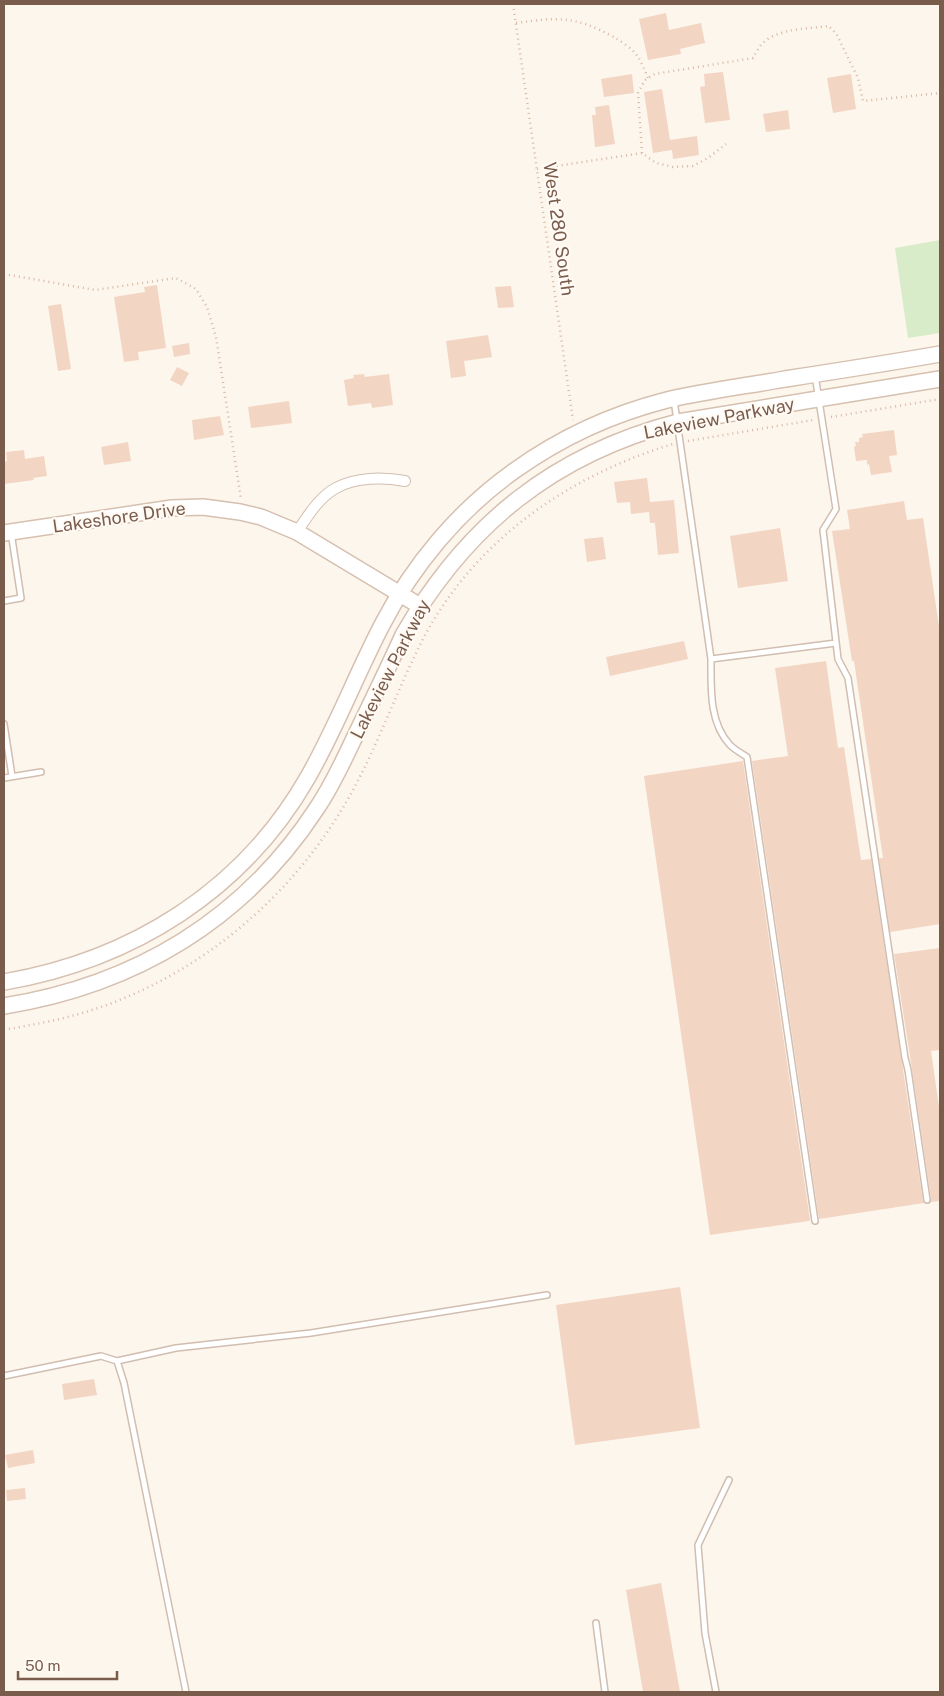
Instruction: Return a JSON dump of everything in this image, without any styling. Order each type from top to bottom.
[{"type":"main road","name":"Lakeview Parkway","points":[[4,982],[44,974],[86,962],[141,938],[181,914],[236,869],[268,834],[305,782],[320,755],[382,625],[400,594],[427,555],[476,502],[513,472],[554,445],[575,434],[620,415],[674,398],[940,354]]},
{"type":"main road","name":"Lakeview Parkway","points":[[4,1006],[72,992],[102,982],[139,966],[182,942],[240,899],[274,864],[318,807],[340,768],[403,636],[420,606],[442,575],[472,539],[526,492],[566,466],[609,444],[654,428],[678,422],[940,379]]},
{"type":"main road","name":"Lakeshore Drive","points":[[8,533],[172,508],[203,507],[244,513],[279,524],[296,532],[420,606]]},
{"type":"street","points":[[296,532],[306,517],[324,497],[336,488],[372,478],[405,481]]},
{"type":"lane","points":[[815,374],[836,509],[823,530],[838,659],[848,678],[926,1200]]},
{"type":"lane","points":[[674,398],[712,659],[711,690],[717,726],[730,745],[746,756],[814,1221]]},
{"type":"lane","points":[[4,601],[21,598],[8,533]]},
{"type":"lane","points":[[712,659],[836,644]]},
{"type":"lane","points":[[4,724],[12,776]]},
{"type":"lane","points":[[4,778],[41,772]]},
{"type":"lane","points":[[4,1376],[101,1356],[117,1361],[176,1348],[311,1333],[547,1295]]},
{"type":"lane","points":[[117,1361],[126,1393],[186,1692]]},
{"type":"lane","points":[[716,1692],[705,1633],[698,1545],[729,1480]]},
{"type":"lane","points":[[596,1622],[605,1692]]},
{"type":"path","name":"West 280 South","points":[[513,4],[575,434]]},
{"type":"path","points":[[516,23],[542,19],[569,19],[594,27],[621,41],[638,56],[648,78]]},
{"type":"path","points":[[642,153],[638,92],[645,80],[655,74],[753,58],[761,44],[772,37],[786,32],[828,26],[837,35],[858,78],[862,101],[940,93]]},
{"type":"path","points":[[538,169],[642,153],[656,163],[673,167],[694,166],[726,144]]},
{"type":"path","points":[[4,274],[95,290],[176,278],[196,289],[208,307],[216,337],[244,513]]},
{"type":"path","points":[[4,1030],[65,1018],[152,986],[202,956],[246,922],[291,880],[339,815],[364,768],[423,640],[449,599],[480,561],[515,527],[552,498],[621,462],[680,442],[940,399]]},
{"type":"green space","points":[[940,240],[940,333],[908,338],[895,248]]},
{"type":"building","points":[[666,13],[669,30],[701,23],[705,43],[680,49],[681,54],[648,60],[639,19]]},
{"type":"building","points":[[723,72],[730,120],[705,123],[700,87],[705,86],[704,74]]},
{"type":"building","points":[[632,74],[634,93],[604,97],[601,79]]},
{"type":"building","points":[[851,74],[856,109],[833,113],[827,78]]},
{"type":"building","points":[[662,89],[670,140],[697,136],[699,155],[673,159],[672,150],[653,153],[644,92]]},
{"type":"building","points":[[609,105],[615,144],[595,147],[592,115],[596,115],[595,107]]},
{"type":"building","points":[[788,110],[790,129],[766,132],[763,114]]},
{"type":"building","points":[[157,285],[166,348],[138,352],[139,360],[124,362],[114,297],[145,292],[144,287]]},
{"type":"building","points":[[511,286],[514,307],[498,308],[495,287]]},
{"type":"building","points":[[61,304],[71,369],[58,371],[48,306]]},
{"type":"building","points":[[488,335],[492,357],[464,361],[466,376],[451,378],[446,341]]},
{"type":"building","points":[[189,343],[190,354],[174,357],[172,346]]},
{"type":"building","points":[[177,367],[189,373],[182,386],[170,380]]},
{"type":"building","points":[[364,374],[365,377],[389,374],[393,405],[372,408],[371,403],[348,406],[344,380],[354,378],[353,375]]},
{"type":"building","points":[[289,401],[292,423],[251,428],[248,407]]},
{"type":"building","points":[[220,416],[224,435],[194,440],[192,420]]},
{"type":"building","points":[[894,430],[897,455],[889,456],[892,472],[871,475],[867,460],[856,461],[855,442],[859,442],[859,438],[863,437],[862,434]]},
{"type":"building","points":[[128,442],[131,461],[104,465],[101,447]]},
{"type":"building","points":[[24,450],[25,459],[44,456],[47,476],[33,478],[34,480],[4,484],[4,462],[7,461],[6,452]]},
{"type":"building","points":[[647,478],[650,502],[674,500],[679,553],[658,555],[655,523],[650,523],[649,512],[631,514],[630,502],[617,503],[614,482]]},
{"type":"building","points":[[904,501],[907,520],[923,518],[940,633],[940,924],[890,932],[879,858],[883,858],[854,661],[852,661],[832,531],[850,529],[847,510]]},
{"type":"building","points":[[780,528],[788,581],[738,588],[730,536]]},
{"type":"building","points":[[603,537],[606,559],[587,562],[584,539]]},
{"type":"building","points":[[684,641],[688,659],[610,676],[606,657]]},
{"type":"building","points":[[826,661],[838,748],[844,747],[861,860],[871,859],[924,1203],[819,1219],[752,761],[788,756],[775,668]]},
{"type":"building","points":[[743,761],[810,1220],[710,1235],[644,776]]},
{"type":"building","points":[[940,948],[940,1050],[931,1051],[940,1114],[940,1201],[930,1202],[894,954]]},
{"type":"building","points":[[680,1287],[700,1428],[575,1445],[556,1305]]},
{"type":"building","points":[[94,1379],[97,1395],[64,1400],[62,1384]]},
{"type":"building","points":[[33,1450],[35,1463],[8,1468],[5,1455]]},
{"type":"building","points":[[25,1488],[26,1499],[7,1501],[6,1490]]},
{"type":"building","points":[[661,1583],[680,1692],[643,1692],[626,1590]]}]
